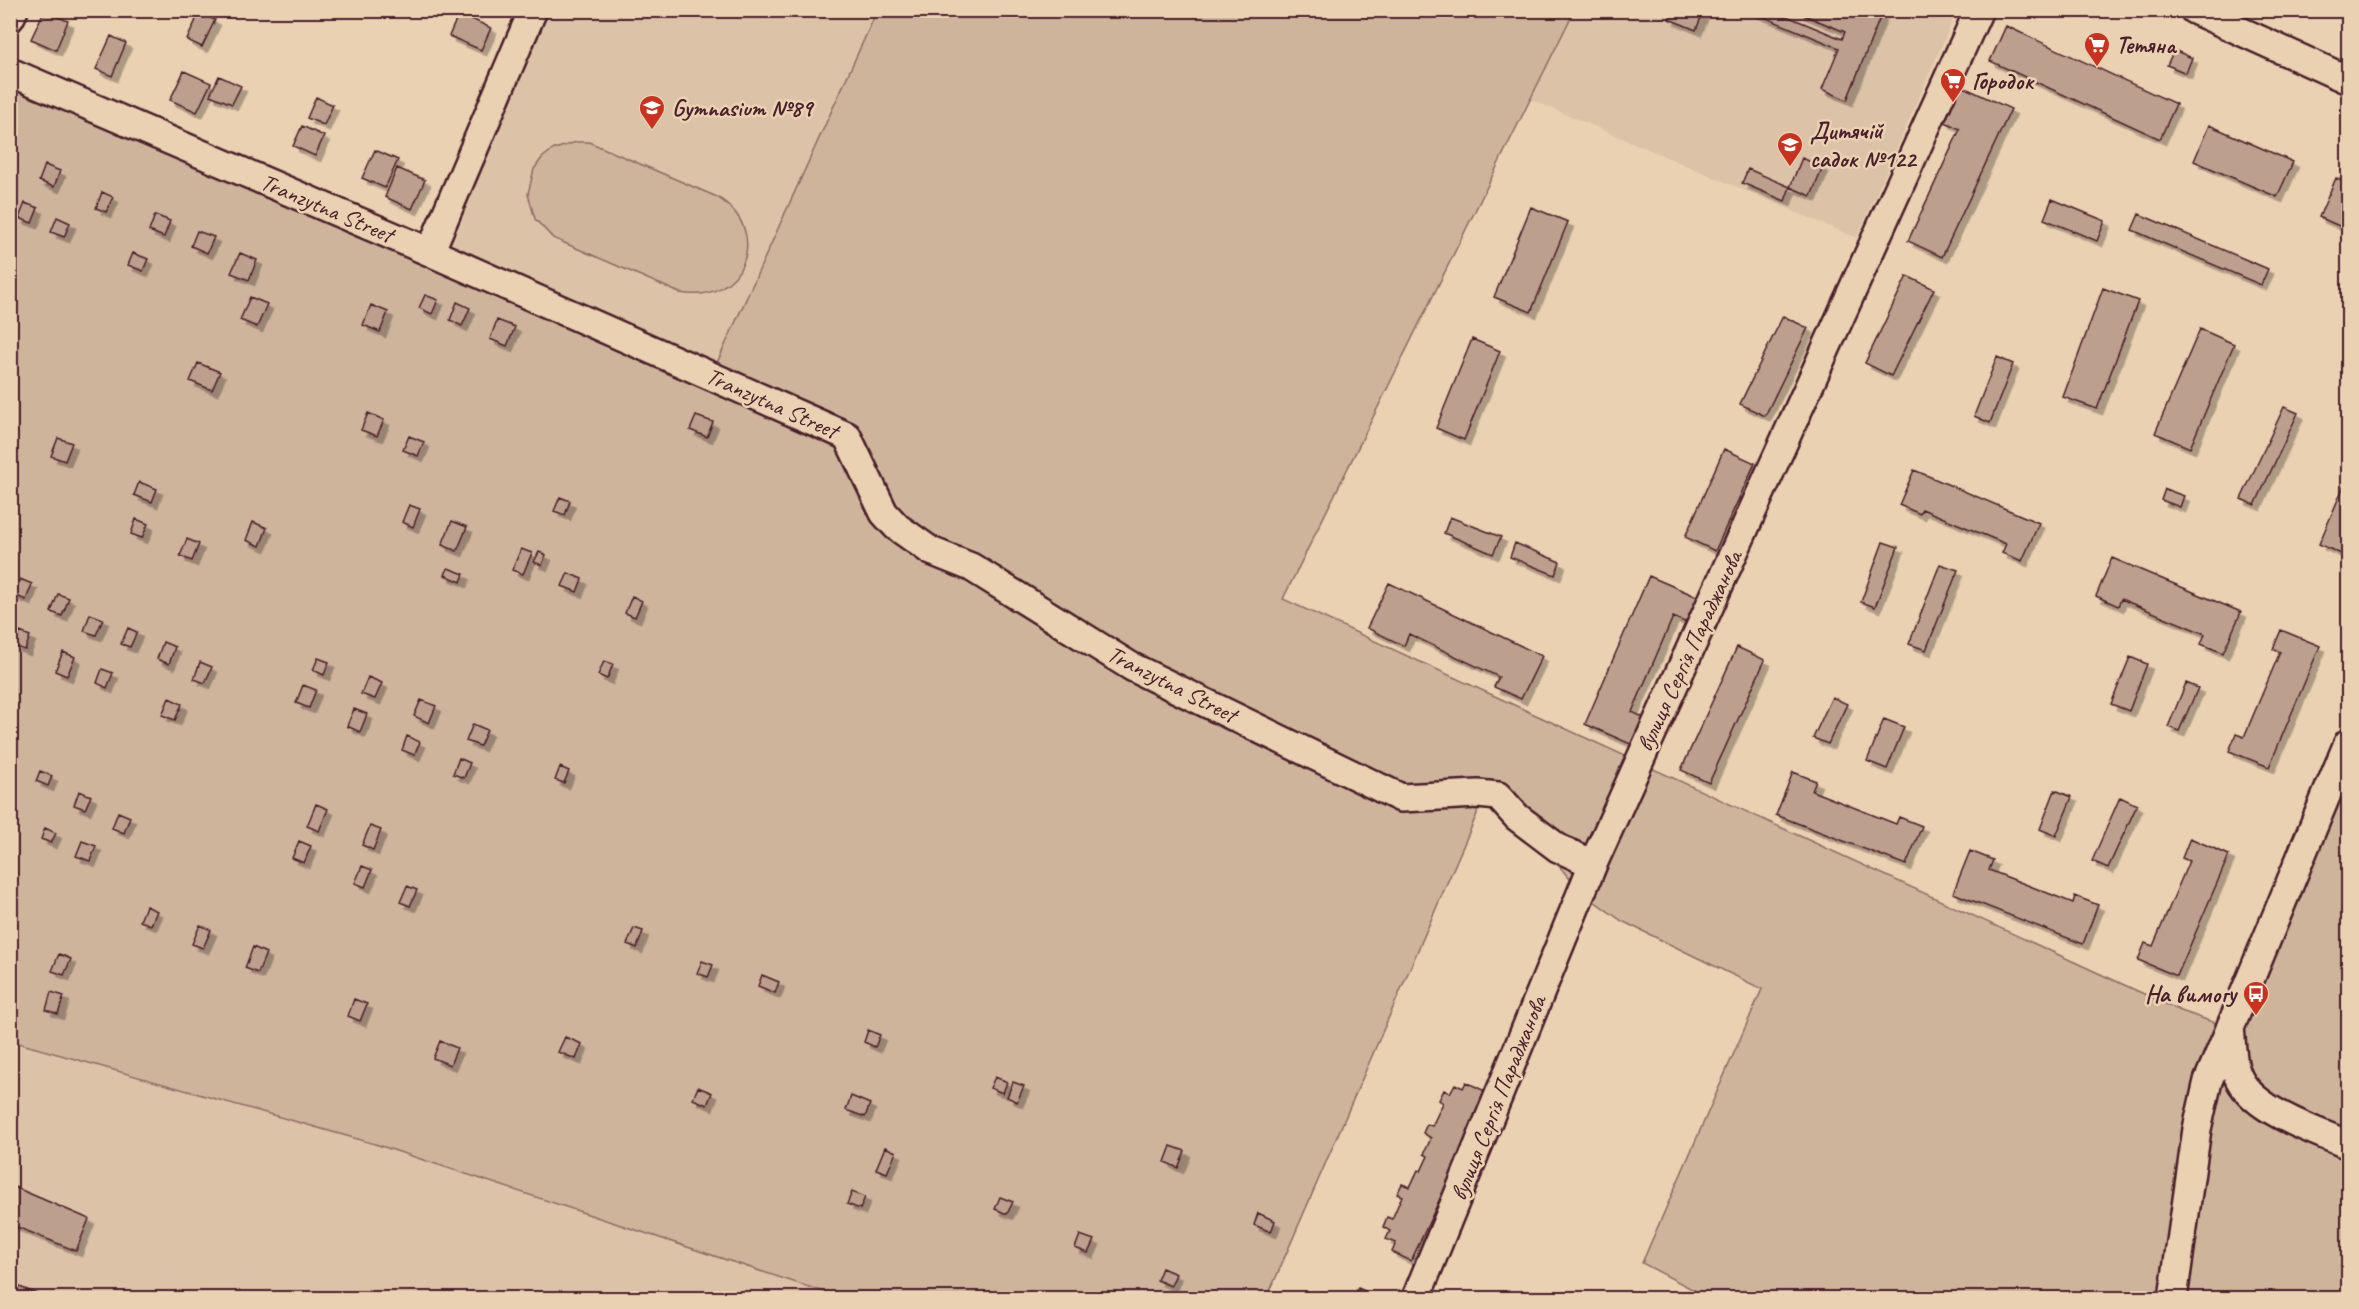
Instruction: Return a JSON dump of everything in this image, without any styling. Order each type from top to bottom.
[{"type":"street","points":[[10,18],[14,10]]},
{"type":"street","points":[[430,252],[533,10]]},
{"type":"street","name":"вулиця Сергія Параджанова","points":[[1416,1299],[1593,864],[1979,10]]},
{"type":"street","points":[[2194,10],[2349,80]]},
{"type":"street","name":"Tranzytna Street","points":[[10,72],[430,252],[847,436],[884,513],[897,527],[931,551],[971,567],[1132,667],[1401,798],[1498,795],[1517,817],[1558,848],[1593,864]]},
{"type":"street","points":[[2173,1299],[2197,1129],[2208,1081],[2349,743]]},
{"type":"street","points":[[2230,1028],[2236,1073],[2244,1087],[2267,1108],[2349,1145]]},
{"type":"shaded area","name":"Gymnasium №89","points":[[533,11],[877,11],[711,376],[430,252]]},
{"type":"shaded area","points":[[877,11],[1574,11],[1283,599],[2181,1011],[2230,1028],[2348,743],[2348,1298],[1709,1298],[1642,1263],[1762,989],[1622,921],[1581,892],[1517,817],[1478,794],[1477,814],[1267,1298],[842,1298],[375,1144],[11,1041],[10,72],[711,376]]},
{"type":"shaded area","name":"Дитячій садок №122","points":[[1574,11],[1957,11],[1857,238],[1530,99]]},
{"type":"shaded area","points":[[576,142],[589,142],[717,197],[734,211],[744,228],[747,245],[744,262],[735,277],[721,288],[702,294],[680,293],[553,238],[535,219],[528,194],[534,169],[542,158],[552,150]]},
{"type":"shaded area","points":[[10,1041],[375,1144],[842,1298],[11,1298]]},
{"type":"building","points":[[1673,10],[1704,10],[1696,30],[1669,19]]},
{"type":"building","points":[[1747,10],[1772,10],[1842,39],[1845,32],[1799,13],[1800,10],[1871,10],[1881,15],[1847,100],[1822,89],[1839,48]]},
{"type":"building","points":[[44,11],[68,21],[56,50],[31,39]]},
{"type":"building","points":[[199,13],[215,20],[202,47],[187,40]]},
{"type":"building","points":[[459,13],[491,28],[481,50],[449,36]]},
{"type":"building","points":[[2006,26],[2176,104],[2160,139],[1990,61]]},
{"type":"building","points":[[111,36],[126,43],[112,76],[96,69]]},
{"type":"building","points":[[2174,50],[2192,58],[2186,73],[2167,65]]},
{"type":"building","points":[[184,71],[211,83],[197,112],[170,100]]},
{"type":"building","points":[[219,76],[241,86],[232,104],[210,95]]},
{"type":"building","points":[[1961,86],[2011,109],[1942,257],[1908,241],[1960,129],[1945,122]]},
{"type":"building","points":[[316,97],[333,105],[324,125],[307,118]]},
{"type":"building","points":[[2209,125],[2293,162],[2277,197],[2194,161]]},
{"type":"building","points":[[302,126],[324,136],[315,156],[293,146]]},
{"type":"building","points":[[375,150],[398,160],[385,188],[362,178]]},
{"type":"building","points":[[1802,158],[1823,167],[1811,196],[1790,187]]},
{"type":"building","points":[[45,165],[60,171],[54,187],[39,181]]},
{"type":"building","points":[[397,168],[425,180],[412,209],[385,197]]},
{"type":"building","points":[[1748,169],[1790,187],[1785,201],[1742,183]]},
{"type":"building","points":[[2336,178],[2348,184],[2348,230],[2319,217]]},
{"type":"building","points":[[102,192],[113,197],[106,212],[96,208]]},
{"type":"building","points":[[2052,199],[2105,221],[2097,241],[2044,219]]},
{"type":"building","points":[[25,203],[38,208],[32,223],[19,218]]},
{"type":"building","points":[[1531,207],[1568,222],[1531,312],[1494,297]]},
{"type":"building","points":[[2139,214],[2268,269],[2261,285],[2132,230]]},
{"type":"building","points":[[155,215],[170,221],[164,237],[149,231]]},
{"type":"building","points":[[57,217],[70,223],[64,237],[51,232]]},
{"type":"building","points":[[197,231],[214,237],[207,253],[191,246]]},
{"type":"building","points":[[133,253],[148,259],[143,271],[128,265]]},
{"type":"building","points":[[240,253],[257,260],[249,280],[231,273]]},
{"type":"building","points":[[1907,276],[1934,289],[1891,376],[1865,363]]},
{"type":"building","points":[[2103,288],[2138,301],[2097,409],[2063,397]]},
{"type":"building","points":[[425,295],[438,300],[432,314],[419,308]]},
{"type":"building","points":[[250,297],[267,304],[257,327],[240,320]]},
{"type":"building","points":[[457,302],[470,308],[462,326],[450,320]]},
{"type":"building","points":[[371,305],[388,312],[380,332],[363,325]]},
{"type":"building","points":[[1783,316],[1808,328],[1765,416],[1740,404]]},
{"type":"building","points":[[497,320],[515,327],[507,346],[490,339]]},
{"type":"building","points":[[2200,329],[2234,344],[2190,448],[2155,433]]},
{"type":"building","points":[[1472,339],[1500,351],[1464,440],[1436,428]]},
{"type":"building","points":[[1997,357],[2013,364],[1990,423],[1974,416]]},
{"type":"building","points":[[198,363],[220,372],[212,390],[190,381]]},
{"type":"building","points":[[2284,407],[2298,413],[2255,505],[2241,499]]},
{"type":"building","points":[[368,413],[384,420],[377,436],[361,430]]},
{"type":"building","points":[[696,416],[713,422],[707,437],[690,430]]},
{"type":"building","points":[[409,436],[424,442],[418,456],[403,450]]},
{"type":"building","points":[[58,438],[72,443],[65,461],[51,456]]},
{"type":"building","points":[[1724,449],[1755,463],[1715,551],[1685,537]]},
{"type":"building","points":[[1914,470],[2039,523],[2022,561],[2002,553],[2006,544],[1922,509],[1920,514],[1899,505]]},
{"type":"building","points":[[2348,476],[2348,557],[2319,544]]},
{"type":"building","points":[[139,482],[157,489],[152,502],[134,495]]},
{"type":"building","points":[[2165,489],[2184,496],[2180,507],[2161,500]]},
{"type":"building","points":[[560,497],[570,501],[565,515],[554,511]]},
{"type":"building","points":[[409,505],[420,509],[413,527],[402,522]]},
{"type":"building","points":[[1450,517],[1501,537],[1493,554],[1444,533]]},
{"type":"building","points":[[136,519],[148,524],[142,538],[131,534]]},
{"type":"building","points":[[452,521],[467,527],[457,551],[442,545]]},
{"type":"building","points":[[253,522],[267,528],[260,546],[246,540]]},
{"type":"building","points":[[187,539],[199,544],[192,561],[180,556]]},
{"type":"building","points":[[1883,542],[1898,547],[1875,607],[1861,602]]},
{"type":"building","points":[[1515,543],[1560,562],[1555,575],[1510,557]]},
{"type":"building","points":[[521,549],[532,553],[523,574],[512,570]]},
{"type":"building","points":[[539,552],[546,555],[542,565],[534,562]]},
{"type":"building","points":[[2112,558],[2241,612],[2223,653],[2201,644],[2205,634],[2121,599],[2118,606],[2096,596]]},
{"type":"building","points":[[1940,564],[1958,570],[1926,650],[1909,644]]},
{"type":"building","points":[[448,568],[464,574],[461,582],[445,575]]},
{"type":"building","points":[[568,573],[582,579],[577,592],[562,586]]},
{"type":"building","points":[[1649,576],[1700,598],[1689,624],[1673,617],[1632,712],[1647,719],[1635,746],[1585,724]]},
{"type":"building","points":[[20,579],[32,584],[26,600],[14,595]]},
{"type":"building","points":[[1389,583],[1542,656],[1521,699],[1494,687],[1499,677],[1409,634],[1404,646],[1367,628]]},
{"type":"building","points":[[58,594],[69,598],[62,616],[51,612]]},
{"type":"building","points":[[632,596],[642,601],[635,617],[625,613]]},
{"type":"building","points":[[90,614],[103,619],[96,635],[84,631]]},
{"type":"building","points":[[128,628],[137,632],[130,647],[121,644]]},
{"type":"building","points":[[2281,630],[2320,646],[2269,767],[2229,751],[2236,734],[2244,737],[2280,652],[2273,649]]},
{"type":"building","points":[[20,632],[30,636],[25,650],[14,646]]},
{"type":"building","points":[[163,642],[175,647],[169,664],[157,659]]},
{"type":"building","points":[[1737,647],[1765,660],[1709,783],[1681,770]]},
{"type":"building","points":[[63,652],[75,657],[67,676],[55,671]]},
{"type":"building","points":[[2130,657],[2147,664],[2129,711],[2111,704]]},
{"type":"building","points":[[318,658],[329,662],[324,675],[313,670]]},
{"type":"building","points":[[604,661],[613,664],[607,679],[598,675]]},
{"type":"building","points":[[200,662],[212,667],[205,683],[194,679]]},
{"type":"building","points":[[102,669],[113,673],[107,688],[97,683]]},
{"type":"building","points":[[368,677],[382,683],[375,699],[361,694]]},
{"type":"building","points":[[2186,683],[2198,688],[2179,731],[2168,727]]},
{"type":"building","points":[[303,685],[316,690],[309,708],[296,703]]},
{"type":"building","points":[[1832,697],[1847,704],[1828,744],[1813,738]]},
{"type":"building","points":[[169,698],[182,704],[175,720],[162,715]]},
{"type":"building","points":[[421,700],[436,706],[429,723],[414,716]]},
{"type":"building","points":[[354,709],[367,714],[360,732],[347,726]]},
{"type":"building","points":[[1884,719],[1904,727],[1887,769],[1867,761]]},
{"type":"building","points":[[473,724],[487,730],[480,746],[466,741]]},
{"type":"building","points":[[407,736],[420,742],[414,755],[402,750]]},
{"type":"building","points":[[459,758],[470,763],[464,778],[453,774]]},
{"type":"building","points":[[560,767],[569,771],[564,783],[555,780]]},
{"type":"building","points":[[40,771],[52,776],[48,786],[36,781]]},
{"type":"building","points":[[1793,772],[1816,781],[1812,791],[1896,824],[1899,817],[1922,826],[1906,865],[1776,815]]},
{"type":"building","points":[[2055,790],[2072,797],[2056,836],[2040,829]]},
{"type":"building","points":[[79,791],[91,796],[85,809],[74,805]]},
{"type":"building","points":[[2120,797],[2137,805],[2108,868],[2092,861]]},
{"type":"building","points":[[316,804],[328,809],[319,831],[307,826]]},
{"type":"building","points":[[118,812],[130,817],[124,833],[112,828]]},
{"type":"building","points":[[370,826],[381,830],[373,850],[362,845]]},
{"type":"building","points":[[45,828],[56,833],[51,843],[41,839]]},
{"type":"building","points":[[2190,838],[2229,855],[2177,976],[2138,960],[2145,943],[2153,946],[2189,861],[2182,858]]},
{"type":"building","points":[[82,841],[96,846],[90,861],[76,856]]},
{"type":"building","points":[[299,841],[311,846],[304,863],[292,858]]},
{"type":"building","points":[[1970,851],[1993,860],[1989,870],[2073,903],[2075,896],[2098,905],[2083,944],[1953,893]]},
{"type":"building","points":[[362,866],[372,870],[365,887],[355,883]]},
{"type":"building","points":[[407,886],[417,890],[410,906],[400,902]]},
{"type":"building","points":[[146,906],[157,911],[151,925],[140,921]]},
{"type":"building","points":[[200,925],[211,930],[203,948],[192,944]]},
{"type":"building","points":[[634,928],[643,931],[637,948],[627,944]]},
{"type":"building","points":[[253,947],[266,953],[258,973],[245,968]]},
{"type":"building","points":[[59,954],[71,959],[64,975],[52,971]]},
{"type":"building","points":[[702,961],[713,965],[708,977],[697,973]]},
{"type":"building","points":[[762,975],[779,982],[775,993],[758,986]]},
{"type":"building","points":[[51,992],[64,996],[58,1014],[46,1010]]},
{"type":"building","points":[[354,999],[367,1004],[360,1021],[348,1016]]},
{"type":"building","points":[[868,1030],[880,1035],[875,1047],[864,1042]]},
{"type":"building","points":[[565,1037],[582,1044],[576,1059],[558,1052]]},
{"type":"building","points":[[440,1041],[457,1048],[450,1065],[433,1058]]},
{"type":"building","points":[[995,1077],[1007,1082],[1003,1093],[990,1088]]},
{"type":"building","points":[[1013,1082],[1024,1086],[1017,1102],[1007,1097]]},
{"type":"building","points":[[1466,1082],[1489,1093],[1411,1261],[1392,1252],[1396,1243],[1386,1239],[1390,1231],[1383,1227],[1387,1217],[1392,1219],[1402,1196],[1397,1194],[1402,1184],[1410,1187],[1428,1156],[1424,1154],[1431,1138],[1423,1133],[1427,1124],[1432,1126],[1443,1103],[1439,1100],[1444,1090],[1450,1093],[1455,1084],[1463,1088]]},
{"type":"building","points":[[698,1087],[712,1093],[707,1105],[693,1099]]},
{"type":"building","points":[[851,1096],[870,1104],[865,1117],[846,1110]]},
{"type":"building","points":[[1171,1146],[1185,1151],[1178,1168],[1165,1162]]},
{"type":"building","points":[[885,1147],[896,1152],[887,1173],[876,1169]]},
{"type":"building","points":[[12,1186],[89,1219],[76,1251],[10,1224]]},
{"type":"building","points":[[852,1192],[865,1197],[860,1209],[847,1204]]},
{"type":"building","points":[[1000,1197],[1013,1202],[1007,1214],[995,1209]]},
{"type":"building","points":[[1258,1213],[1275,1221],[1271,1232],[1254,1225]]},
{"type":"building","points":[[1080,1235],[1094,1240],[1088,1253],[1075,1248]]},
{"type":"building","points":[[1162,1268],[1176,1274],[1171,1286],[1157,1280]]},
{"type":"building","points":[[10,1283],[47,1298],[10,1298]]},
{"type":"building","points":[[1358,1288],[1381,1298],[1353,1298]]},
{"type":"place","name":"Тетяна","points":[[2097,68]]},
{"type":"place","name":"Городок","points":[[1953,104]]},
{"type":"place","name":"Gymnasium №89","points":[[652,131]]},
{"type":"place","name":"Дитячій садок №122","points":[[1790,168]]},
{"type":"place","name":"На вимогу","points":[[2256,1017]]}]
